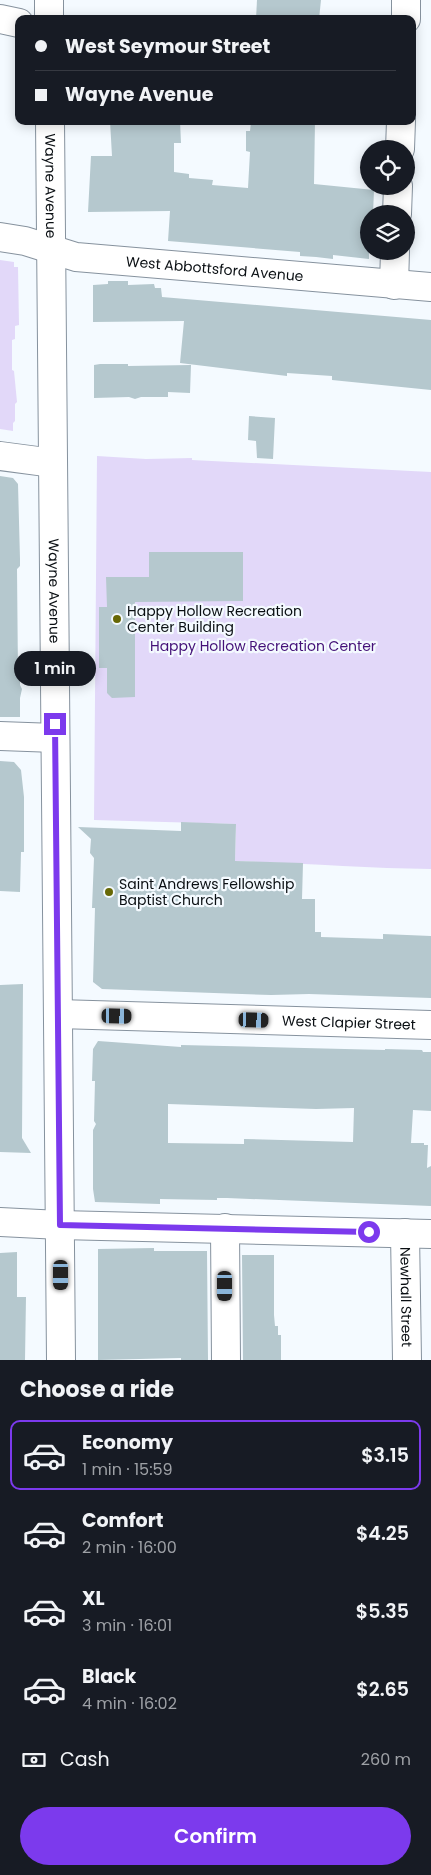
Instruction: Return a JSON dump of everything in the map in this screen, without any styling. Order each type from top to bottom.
[{"type":"street","points":[[48,0],[49,15]]},
{"type":"street","points":[[406,0],[406,15]]},
{"type":"street","points":[[0,19],[15,22]]},
{"type":"street","name":"Wayne Avenue","points":[[50,125],[62,1360]]},
{"type":"street","points":[[400,140],[401,125]]},
{"type":"street","name":"West Abbottsford Avenue","points":[[0,237],[25,241],[76,257],[431,288]]},
{"type":"street","points":[[394,285],[395,260]]},
{"type":"street","points":[[0,456],[53,463]]},
{"type":"street","points":[[0,736],[55,738]]},
{"type":"street","name":"West Clapier Street","points":[[58,1014],[431,1024]]},
{"type":"street","points":[[0,1222],[418,1233]]},
{"type":"street","points":[[224,1228],[226,1360]]},
{"type":"street","name":"Newhall Street","points":[[407,1360],[418,1233]]},
{"type":"green space","points":[[0,260],[14,262],[14,267],[18,267],[19,325],[15,326],[15,339],[12,340],[12,370],[14,371],[17,402],[15,404],[13,431],[0,429]]},
{"type":"green space","name":"Happy Hollow Recreation Center","points":[[97,456],[146,459],[192,458],[192,460],[431,472],[431,869],[235,861],[236,824],[94,820]]},
{"type":"building","points":[[257,0],[321,0],[319,15],[256,15]]},
{"type":"building","points":[[110,125],[180,125],[181,143],[174,143],[174,172],[189,174],[189,178],[213,180],[212,185],[248,188],[250,152],[246,151],[246,131],[250,131],[251,125],[315,125],[314,184],[360,189],[360,195],[374,195],[373,205],[360,205],[360,258],[333,255],[333,259],[300,256],[300,252],[168,241],[170,211],[88,212],[91,156],[112,156]]},
{"type":"building","points":[[108,281],[128,281],[128,285],[154,284],[155,288],[161,288],[162,297],[431,320],[431,390],[332,380],[332,376],[287,373],[287,376],[180,363],[184,321],[93,322],[93,285],[108,284]]},
{"type":"building","points":[[128,364],[128,366],[191,365],[190,393],[168,392],[168,397],[141,397],[135,399],[129,397],[94,398],[94,365]]},
{"type":"building","points":[[249,416],[275,418],[273,459],[257,458],[256,441],[248,440]]},
{"type":"building","points":[[0,476],[13,478],[18,484],[20,566],[17,569],[18,676],[20,676],[22,689],[20,717],[0,717]]},
{"type":"building","name":"Happy Hollow Recreation Center Building","points":[[149,552],[243,552],[243,601],[135,602],[135,697],[112,698],[107,693],[107,668],[99,668],[99,607],[107,607],[106,577],[149,577]]},
{"type":"building","points":[[0,761],[14,762],[21,770],[24,797],[24,852],[21,852],[20,892],[0,891]]},
{"type":"building","points":[[181,822],[236,824],[235,861],[303,863],[302,899],[315,899],[315,932],[321,932],[321,937],[383,939],[383,934],[431,936],[431,998],[102,989],[93,982],[95,908],[92,908],[94,858],[90,853],[91,839],[78,827],[181,831]]},
{"type":"building","points":[[23,984],[22,1138],[31,1153],[0,1152],[0,985]]},
{"type":"building","points":[[98,1041],[181,1047],[181,1045],[385,1049],[431,1052],[431,1111],[413,1110],[411,1143],[424,1143],[424,1145],[428,1145],[427,1168],[431,1166],[431,1206],[227,1198],[217,1198],[217,1200],[160,1199],[160,1204],[95,1202],[93,1189],[93,1130],[96,1124],[94,1121],[95,1081],[92,1081],[93,1049]],"holes":[[[168,1104],[316,1109],[354,1108],[353,1142],[244,1139],[244,1144],[168,1143]]]},
{"type":"building","points":[[154,1248],[154,1251],[207,1251],[208,1360],[181,1360],[181,1358],[98,1360],[98,1249]]},
{"type":"building","points":[[17,1252],[17,1297],[26,1297],[25,1360],[0,1360],[0,1253]]},
{"type":"building","points":[[242,1255],[274,1255],[274,1315],[275,1326],[278,1326],[278,1335],[281,1335],[281,1360],[243,1360]]},
{"type":"place","name":"Happy Hollow Recreation Center Building","points":[[117,619]]},
{"type":"place","name":"Saint Andrews Fellowship Baptist Church","points":[[109,892]]},
{"type":"route","points":[[55,724],[60,1225],[369,1232]]}]
